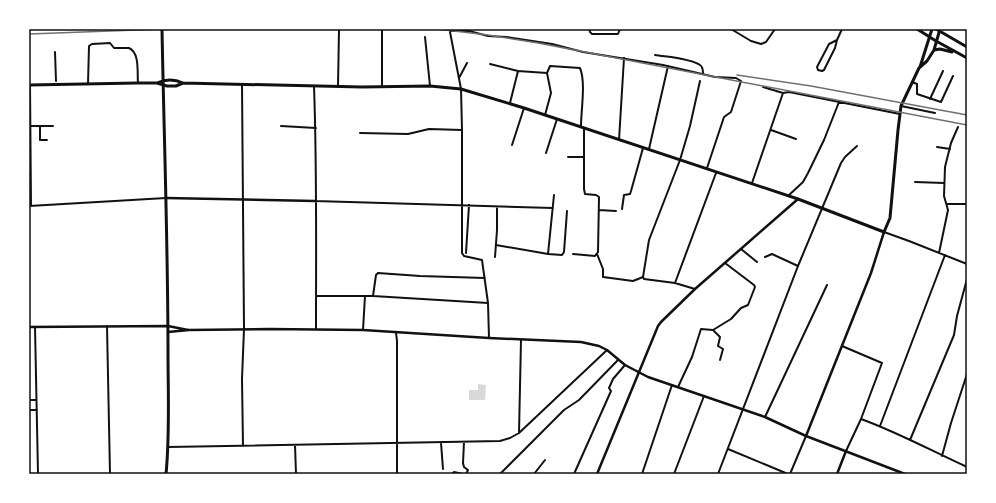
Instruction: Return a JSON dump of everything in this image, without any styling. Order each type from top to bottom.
[{"type":"main road","points":[[162,29],[168,326],[168,447],[166,474]]},
{"type":"main road","points":[[917,29],[936,42],[967,58]]},
{"type":"main road","points":[[806,436],[871,273],[890,218],[901,106],[919,68],[932,29]]},
{"type":"main road","points":[[919,68],[927,61],[934,50],[938,30],[967,47]]},
{"type":"main road","points":[[934,50],[940,49],[956,52]]},
{"type":"main road","points":[[29,85],[157,83],[164,80],[177,80],[183,83]]},
{"type":"main road","points":[[157,83],[164,86],[176,86],[183,83],[382,87],[430,86],[461,89],[510,103],[788,196],[884,232]]},
{"type":"main road","points":[[166,198],[315,200]]},
{"type":"main road","points":[[597,474],[658,326],[663,318],[694,288],[741,249],[796,199]]},
{"type":"main road","points":[[29,327],[168,326],[189,330]]},
{"type":"main road","points":[[168,332],[244,329],[363,330],[591,343],[607,350],[618,360],[639,373],[765,417],[806,436],[905,474]]},
{"type":"main road","points":[[837,474],[846,451]]},
{"type":"street","points":[[382,29],[382,87]]},
{"type":"street","points":[[589,29],[592,34],[618,34],[620,29]]},
{"type":"street","points":[[731,29],[735,30],[751,41],[762,44],[766,42],[775,29]]},
{"type":"street","points":[[837,40],[829,44],[817,66],[818,70],[824,70],[835,48],[842,29]]},
{"type":"street","points":[[338,86],[339,30]]},
{"type":"street","points":[[488,338],[488,303],[486,278],[482,259],[464,256],[462,253],[461,89],[451,31],[468,31],[488,36],[506,37],[552,44],[583,52],[668,66],[715,77],[736,78],[741,81],[731,112],[724,117],[707,170]]},
{"type":"street","points":[[425,37],[430,86]]},
{"type":"street","points":[[88,84],[89,46],[92,44],[110,43],[114,48],[129,48],[135,52],[138,83]]},
{"type":"street","points":[[55,52],[56,80]]},
{"type":"street","points":[[655,55],[686,60],[700,65],[703,69],[703,73]]},
{"type":"street","points":[[619,140],[624,58]]},
{"type":"street","points":[[458,78],[467,62]]},
{"type":"street","points":[[490,64],[518,71],[548,73]]},
{"type":"street","points":[[545,115],[551,93],[548,73],[549,68],[552,65],[580,68],[582,75],[584,192],[586,194],[598,196],[599,210],[597,254],[603,269],[603,277],[633,281],[642,277],[644,279],[675,283],[694,288]]},
{"type":"street","points":[[649,150],[668,66]]},
{"type":"street","points":[[510,103],[518,71]]},
{"type":"street","points":[[930,99],[943,71]]},
{"type":"street","points":[[912,82],[917,84],[917,94],[942,102],[953,76]]},
{"type":"street","points":[[642,277],[649,240],[680,160],[690,126],[700,81]]},
{"type":"street","points":[[242,84],[244,329],[242,379],[243,446]]},
{"type":"street","points":[[29,85],[30,206],[166,198]]},
{"type":"street","points":[[314,86],[316,128],[316,329]]},
{"type":"street","points":[[763,87],[900,114]]},
{"type":"street","points":[[752,184],[783,92]]},
{"type":"street","points":[[788,196],[803,182],[808,174],[824,140],[839,102]]},
{"type":"street","points":[[901,106],[934,113]]},
{"type":"street","points":[[512,145],[524,108]]},
{"type":"street","points":[[546,153],[557,119]]},
{"type":"street","points":[[30,126],[53,126]]},
{"type":"street","points":[[40,126],[40,140],[47,140]]},
{"type":"street","points":[[281,126],[316,128]]},
{"type":"street","points":[[939,253],[948,210],[944,196],[945,167],[958,127]]},
{"type":"street","points":[[360,133],[408,134],[429,129],[462,130]]},
{"type":"street","points":[[771,130],[796,139]]},
{"type":"street","points":[[718,474],[798,266],[822,209],[843,160],[857,146]]},
{"type":"street","points":[[937,147],[950,149]]},
{"type":"street","points":[[622,209],[624,196],[630,194],[643,148]]},
{"type":"street","points":[[568,157],[584,158]]},
{"type":"street","points":[[675,283],[716,172]]},
{"type":"street","points":[[915,182],[944,182]]},
{"type":"street","points":[[548,254],[554,195]]},
{"type":"street","points":[[315,200],[553,208]]},
{"type":"street","points":[[947,204],[967,204]]},
{"type":"street","points":[[466,253],[469,205]]},
{"type":"street","points":[[495,257],[497,206]]},
{"type":"street","points":[[599,210],[616,211]]},
{"type":"street","points":[[496,245],[548,254],[563,254],[567,211]]},
{"type":"street","points":[[884,232],[967,264]]},
{"type":"street","points":[[741,249],[757,262]]},
{"type":"street","points":[[574,254],[595,256],[597,254]]},
{"type":"street","points":[[765,257],[772,254],[798,266]]},
{"type":"street","points":[[880,426],[945,255]]},
{"type":"street","points":[[713,330],[731,319],[741,308],[746,306],[756,288],[724,263]]},
{"type":"street","points":[[373,296],[376,275],[378,273],[486,278]]},
{"type":"street","points":[[910,440],[954,336],[957,316],[967,279]]},
{"type":"street","points":[[765,417],[827,285]]},
{"type":"street","points":[[316,296],[373,296],[488,303]]},
{"type":"street","points":[[363,330],[365,296]]},
{"type":"street","points":[[107,326],[110,474]]},
{"type":"street","points":[[35,327],[38,474]]},
{"type":"street","points":[[678,387],[702,329],[713,330],[720,336],[718,346],[723,350],[720,360]]},
{"type":"street","points":[[396,333],[397,474]]},
{"type":"street","points":[[518,433],[521,340]]},
{"type":"street","points":[[842,346],[882,363],[860,420],[846,451]]},
{"type":"street","points":[[168,447],[397,442],[441,443],[506,440],[518,433],[607,350]]},
{"type":"street","points":[[500,474],[564,410],[579,400],[618,360]]},
{"type":"street","points":[[574,474],[611,391],[611,383],[625,365]]},
{"type":"street","points":[[942,456],[967,374]]},
{"type":"street","points":[[642,474],[672,385]]},
{"type":"street","points":[[674,474],[704,396]]},
{"type":"street","points":[[29,400],[36,400]]},
{"type":"street","points":[[29,410],[37,410]]},
{"type":"street","points":[[860,420],[880,426],[967,467]]},
{"type":"street","points":[[728,449],[789,474],[806,436]]},
{"type":"street","points":[[452,474],[454,472],[465,474],[468,470],[463,464],[464,442]]},
{"type":"street","points":[[441,443],[443,469]]},
{"type":"street","points":[[295,445],[296,474]]},
{"type":"street","points":[[534,474],[545,460]]},
{"type":"shaded area","points":[[478,384],[486,385],[485,400],[469,400],[469,390],[478,390]]},
{"type":"railway","points":[[29,34],[164,29]]},
{"type":"railway","points":[[437,29],[538,43],[967,125]]},
{"type":"railway","points":[[737,75],[811,86],[967,115]]}]
